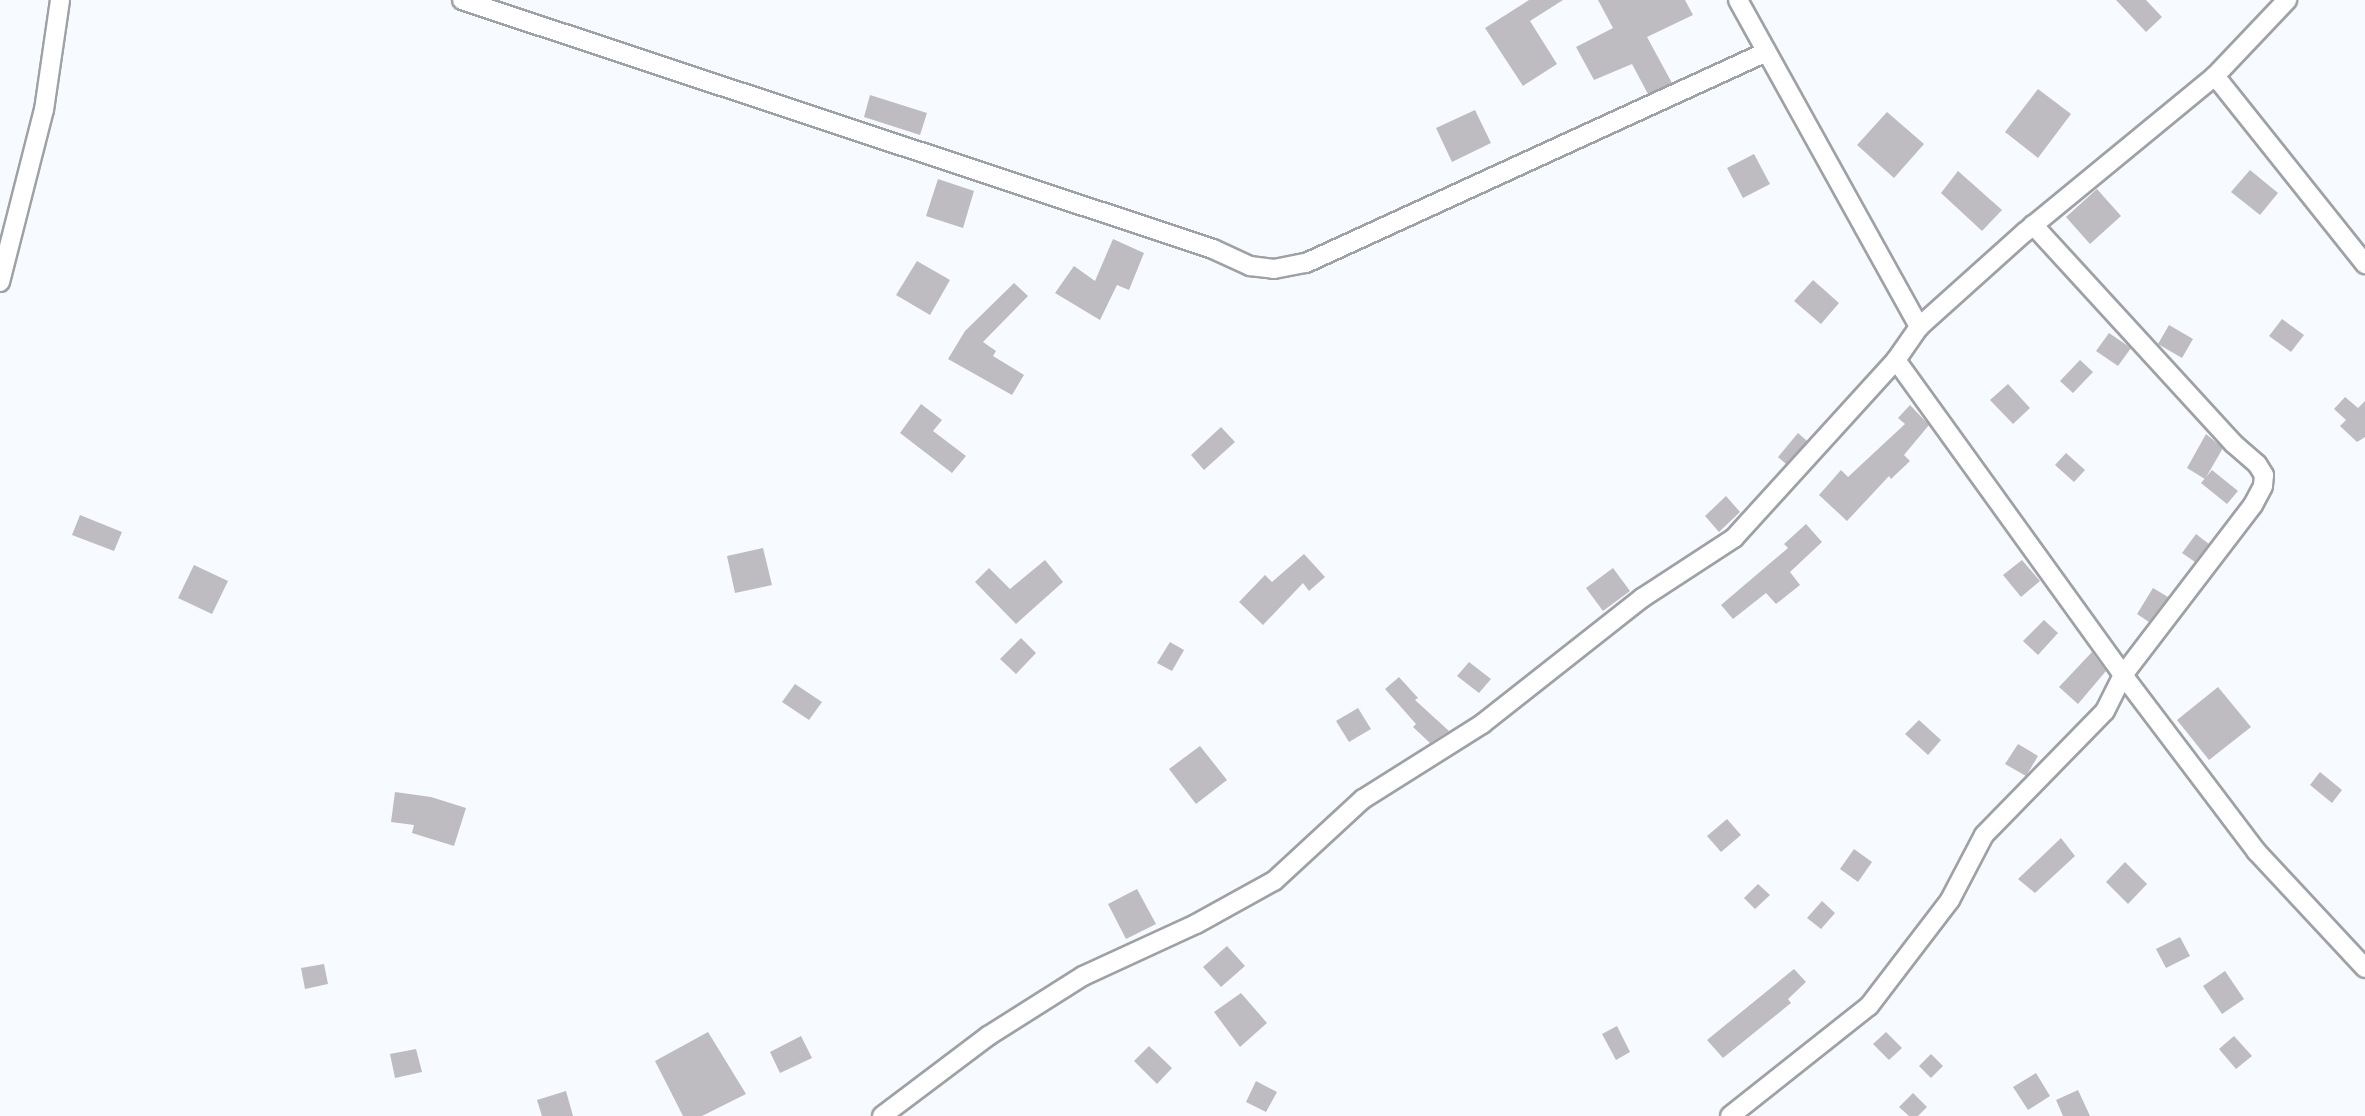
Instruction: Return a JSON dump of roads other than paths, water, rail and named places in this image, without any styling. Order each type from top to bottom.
[{"type":"street","points":[[0,282],[44,110],[60,0]]},
{"type":"street","points":[[462,0],[1213,249],[1250,266],[1274,269],[1306,263],[1764,53]]},
{"type":"street","points":[[1738,0],[1764,53],[1919,327]]},
{"type":"street","points":[[882,1116],[988,1036],[1083,976],[1196,924],[1274,881],[1363,799],[1482,723],[1642,598],[1734,538],[1896,360],[1919,327],[2033,225],[2216,76],[2287,0]]},
{"type":"street","points":[[2216,76],[2365,264]]},
{"type":"street","points":[[1730,1116],[1869,1006],[1950,900],[1984,835],[2105,711],[2123,675],[2253,505],[2264,475],[2033,225]]},
{"type":"street","points":[[1896,360],[2123,675],[2256,851],[2365,968]]}]
